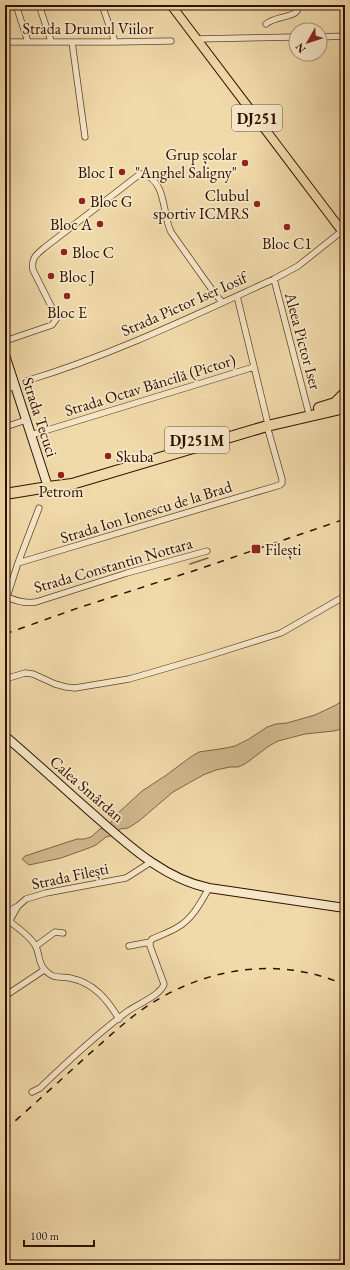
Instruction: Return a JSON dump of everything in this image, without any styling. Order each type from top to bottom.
[{"type":"highway","name":"DJ251M","points":[[5,494],[48,487],[82,474],[267,423],[308,410],[329,406],[345,396]]},
{"type":"highway","name":"DJ251M","points":[[267,423],[345,408]]},
{"type":"main road","name":"DJ251","points":[[171,5],[344,233]]},
{"type":"main road","name":"Strada Tecuci","points":[[5,355],[48,487]]},
{"type":"main road","name":"Calea Smârdan","points":[[5,736],[128,844],[151,862],[176,877],[209,888],[345,908]]},
{"type":"street","points":[[16,5],[28,42]]},
{"type":"street","points":[[39,5],[51,41]]},
{"type":"street","points":[[102,5],[115,42]]},
{"type":"street","points":[[266,24],[271,20],[294,15],[297,11],[295,5]]},
{"type":"street","points":[[328,37],[345,36]]},
{"type":"street","points":[[197,39],[288,37]]},
{"type":"street","name":"Strada Drumul Viilor","points":[[5,42],[171,41]]},
{"type":"street","points":[[72,42],[85,137]]},
{"type":"street","points":[[5,341],[52,324],[57,318],[33,270],[33,258],[138,176],[143,174],[149,176],[160,190],[171,232],[222,302]]},
{"type":"street","name":"Strada Pictor Iser Iosif","points":[[26,381],[57,372],[108,352],[274,279],[298,266],[344,233]]},
{"type":"street","name":"Aleea Pictor Iser","points":[[274,279],[308,410]]},
{"type":"street","points":[[237,296],[267,423]]},
{"type":"street","name":"Strada Octav Băncilă (Pictor)","points":[[31,435],[254,367]]},
{"type":"street","points":[[5,389],[15,386]]},
{"type":"street","points":[[5,427],[26,420]]},
{"type":"street","name":"Strada Ion Ionescu de la Brad","points":[[18,563],[281,484],[282,479],[267,423]]},
{"type":"street","points":[[6,597],[39,508]]},
{"type":"street","name":"Strada Constantin Nottara","points":[[6,597],[21,603],[36,602],[207,551]]},
{"type":"street","points":[[5,679],[25,673],[32,674],[55,684],[75,688],[129,679],[281,633],[345,596]]},
{"type":"street","name":"Strada Filești","points":[[5,929],[7,919],[26,899],[46,892],[126,878],[151,862]]},
{"type":"street","points":[[129,946],[150,942],[152,939],[177,928],[186,921],[198,907],[209,888]]},
{"type":"street","points":[[5,913],[18,906]]},
{"type":"street","points":[[7,919],[36,946],[40,962],[44,970],[52,976],[76,980],[100,992],[119,1018]]},
{"type":"street","points":[[36,946],[55,932],[63,933]]},
{"type":"street","points":[[32,1092],[40,1088],[96,1036],[128,1010],[161,991],[164,986],[163,980],[150,946],[150,942]]},
{"type":"street","points":[[5,996],[44,970]]},
{"type":"shaded area","points":[[345,699],[345,728],[334,731],[305,734],[278,741],[245,764],[238,767],[216,770],[203,775],[173,792],[139,821],[128,828],[120,829],[115,835],[106,837],[96,845],[89,848],[61,858],[29,865],[22,859],[25,856],[77,839],[91,837],[100,829],[110,824],[116,815],[142,791],[199,752],[235,746],[267,727],[315,715]]},
{"type":"waterway","points":[[190,564],[208,558]]},
{"type":"railway","points":[[5,634],[78,608],[196,570],[345,519]]},
{"type":"railway","points":[[5,1130],[133,1016],[171,992],[220,974],[245,970],[270,969],[296,971],[321,976],[345,985]]},
{"type":"place","name":"Grup școlar \"Anghel Saligny\"","points":[[245,163]]},
{"type":"place","name":"Bloc I","points":[[122,172]]},
{"type":"place","name":"Bloc G","points":[[82,201]]},
{"type":"place","name":"Clubul sportiv ICMRS","points":[[257,204]]},
{"type":"place","name":"Bloc A","points":[[100,224]]},
{"type":"place","name":"Bloc C1","points":[[287,227]]},
{"type":"place","name":"Bloc C","points":[[64,252]]},
{"type":"place","name":"Bloc J","points":[[51,276]]},
{"type":"place","name":"Bloc E","points":[[67,296]]},
{"type":"place","name":"Skuba","points":[[108,456]]},
{"type":"place","name":"Petrom","points":[[61,475]]},
{"type":"place","name":"Filești","points":[[256,549]]}]
